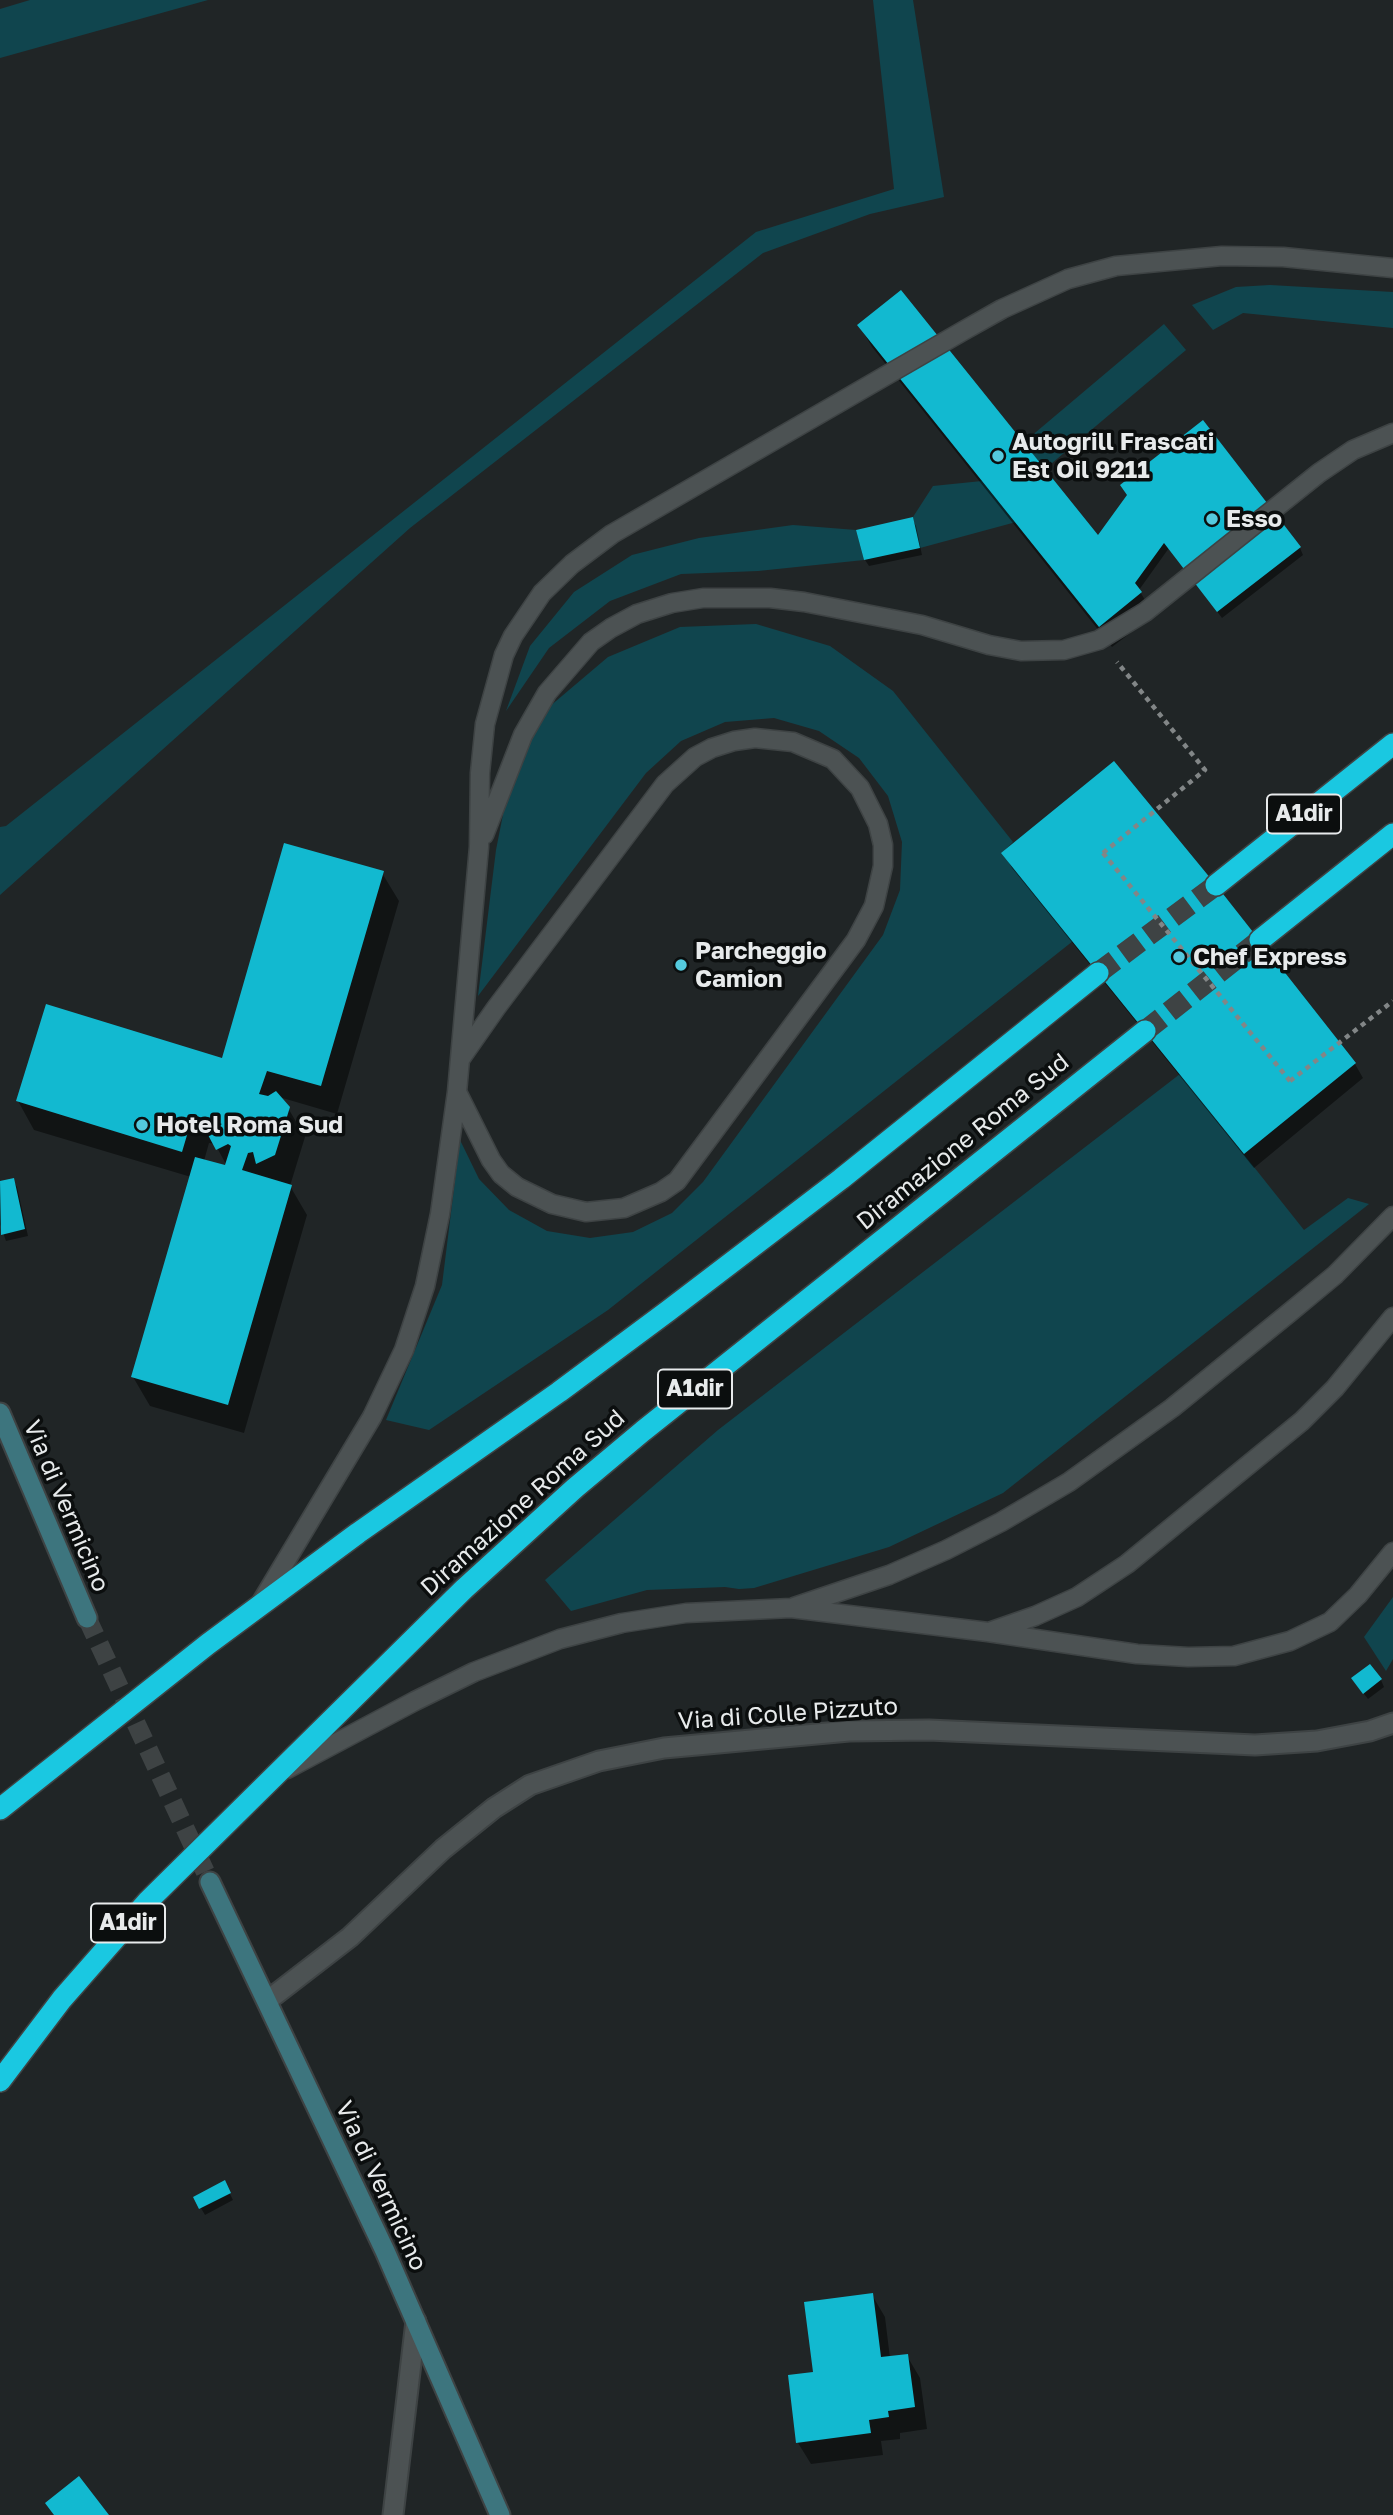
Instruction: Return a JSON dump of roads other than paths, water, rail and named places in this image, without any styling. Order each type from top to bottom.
[{"type":"highway","name":"A1dir","points":[[1216,885],[1393,744]]},
{"type":"highway","name":"A1dir","points":[[1259,940],[1393,834]]},
{"type":"highway","name":"Diramazione Roma Sud","points":[[0,1809],[256,1609],[668,1311],[841,1179],[1098,973]]},
{"type":"highway","name":"Diramazione Roma Sud","points":[[0,2081],[62,1999],[148,1901],[464,1589],[575,1488],[654,1422],[1145,1031]]},
{"type":"main road","name":"Via di Vermicino","points":[[0,1413],[87,1618]]},
{"type":"main road","name":"Via di Vermicino","points":[[210,1882],[380,2239],[500,2515]]},
{"type":"street","name":"Via di Colle Pizzuto","points":[[267,2001],[350,1937],[443,1849],[494,1808],[538,1782],[599,1761],[676,1747],[849,1731],[929,1730],[1255,1745],[1317,1741],[1354,1735],[1393,1723]]},
{"type":"street","points":[[393,2515],[416,2321]]},
{"type":"lane","points":[[256,1609],[372,1417],[404,1350],[425,1286],[434,1248],[461,1058],[479,847],[482,749],[490,701],[504,654],[542,593],[572,564],[612,534],[1002,309],[1068,279],[1125,264],[1222,256],[1283,257],[1393,268]]},
{"type":"lane","points":[[479,847],[523,735],[547,693],[591,642],[611,628],[656,607],[703,598],[770,598],[922,625],[989,645],[1021,651],[1063,650],[1099,640],[1145,612],[1328,466],[1353,450],[1393,433]]},
{"type":"lane","points":[[457,1092],[491,1160],[501,1174],[517,1187],[552,1205],[586,1212],[624,1208],[661,1192],[677,1181],[856,940],[874,906],[882,876],[883,845],[878,824],[860,788],[832,759],[793,742],[755,738],[734,741],[695,757],[665,784],[461,1058]]},
{"type":"lane","points":[[791,1608],[889,1575],[946,1550],[1001,1522],[1069,1482],[1172,1408],[1289,1313],[1335,1275],[1393,1216]]},
{"type":"lane","points":[[988,1632],[1077,1598],[1127,1564],[1302,1421],[1342,1379],[1393,1317]]},
{"type":"lane","points":[[271,1778],[464,1677],[560,1639],[653,1617],[791,1608],[988,1632],[1137,1654],[1234,1656],[1290,1641],[1330,1622],[1358,1595],[1393,1552]]},
{"type":"tunnel","points":[[1098,973],[1216,885]]},
{"type":"tunnel","points":[[1145,1031],[1260,940]]},
{"type":"tunnel","points":[[87,1618],[210,1882]]},
{"type":"place","name":"Autogrill Frascati Est Oil 9211","points":[[998,456]]},
{"type":"place","name":"Esso","points":[[1212,519]]},
{"type":"place","name":"Chef Express","points":[[1179,957]]},
{"type":"place","name":"Parcheggio Camion","points":[[681,965]]},
{"type":"place","name":"Hotel Roma Sud","points":[[142,1125]]}]
